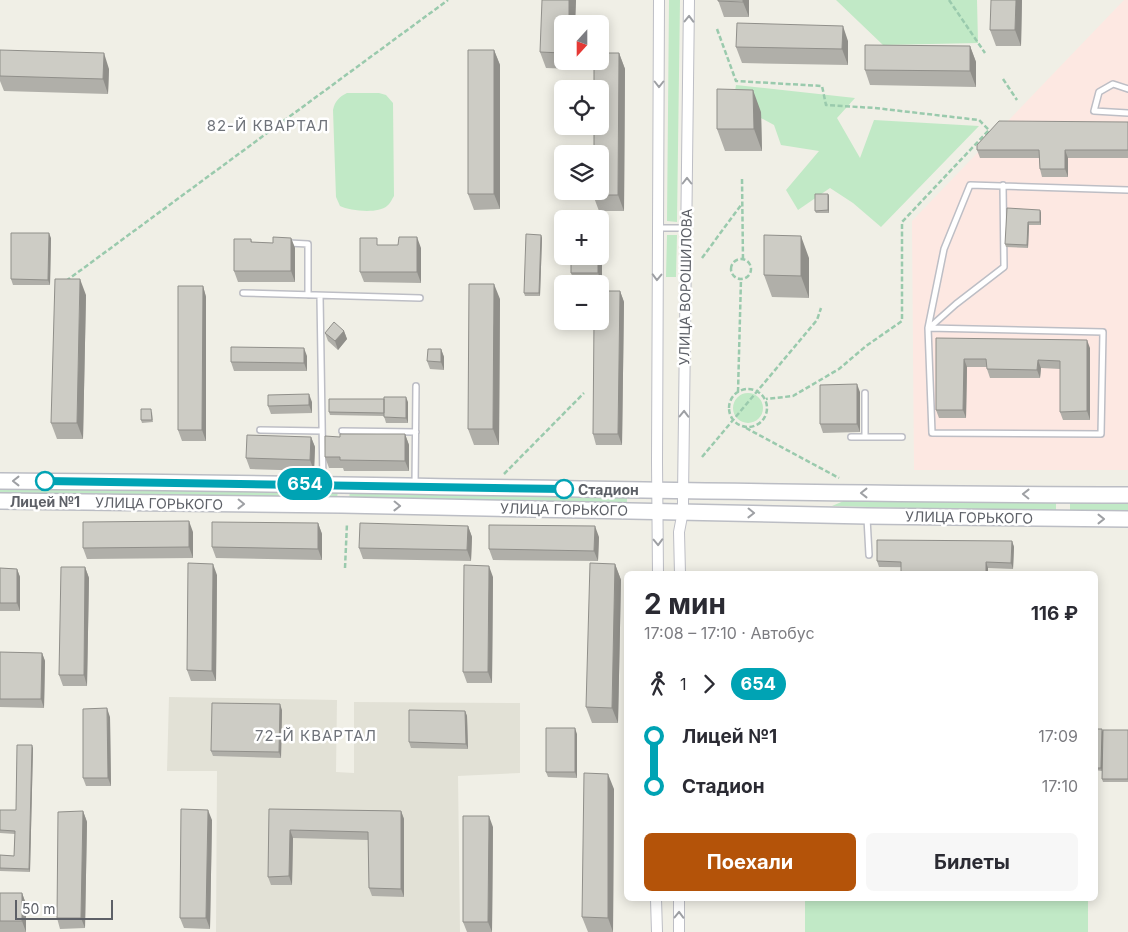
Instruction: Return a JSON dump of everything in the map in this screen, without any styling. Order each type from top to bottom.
[{"type":"main road","name":"УЛИЦА ГОРЬКОГО","points":[[0,481],[323,484],[683,491],[1128,495]]},
{"type":"main road","points":[[1074,519],[1064,514],[1061,503],[1065,497],[1075,495]]},
{"type":"main road","name":"УЛИЦА ГОРЬКОГО","points":[[0,501],[1128,519]]},
{"type":"street","name":"УЛИЦА ВОРОШИЛОВА","points":[[658,571],[659,0]]},
{"type":"street","name":"УЛИЦА ВОРОШИЛОВА","points":[[680,571],[679,532],[683,511],[689,0]]},
{"type":"street","points":[[656,901],[657,932]]},
{"type":"street","points":[[679,932],[680,901]]},
{"type":"lane","points":[[1128,90],[1113,84],[1099,92],[1094,111],[1128,113]]},
{"type":"lane","points":[[928,328],[1103,332],[1101,434],[932,433],[928,328],[944,249],[970,184],[1128,190]]},
{"type":"lane","points":[[928,328],[1004,266],[1003,185]]},
{"type":"lane","points":[[658,228],[686,228]]},
{"type":"lane","points":[[278,243],[308,244],[308,295]]},
{"type":"lane","points":[[243,293],[420,298]]},
{"type":"lane","points":[[320,296],[323,484]]},
{"type":"lane","points":[[415,486],[416,386]]},
{"type":"lane","points":[[865,393],[865,437]]},
{"type":"lane","points":[[260,430],[322,431]]},
{"type":"lane","points":[[342,431],[416,432]]},
{"type":"lane","points":[[850,437],[902,437]]},
{"type":"lane","points":[[867,516],[869,555]]},
{"type":"path","points":[[66,281],[448,0]]},
{"type":"path","points":[[949,0],[985,53]]},
{"type":"path","points":[[717,29],[736,81],[822,86],[826,105],[875,108],[979,120],[989,130],[902,222],[902,321],[866,346],[838,369],[793,396],[766,399]]},
{"type":"path","points":[[1003,80],[1016,100]]},
{"type":"path","points":[[742,178],[743,260]]},
{"type":"path","points":[[702,258],[742,204]]},
{"type":"path","points":[[736,260],[743,260],[748,263],[751,269],[749,275],[741,279],[734,277],[730,268],[736,260]]},
{"type":"path","points":[[738,392],[741,279]]},
{"type":"path","points":[[702,457],[817,320],[821,308]]},
{"type":"path","points":[[742,426],[754,426],[765,418],[768,406],[766,399],[758,391],[750,388],[738,392],[730,401],[730,413],[734,420],[742,426],[839,478]]},
{"type":"path","points":[[503,475],[584,393]]},
{"type":"path","points":[[346,568],[347,523]]},
{"type":"shaded area","points":[[1124,0],[1128,0],[1128,470],[914,470],[912,221]]},
{"type":"shaded area","points":[[169,697],[337,700],[336,772],[354,773],[354,702],[520,703],[520,773],[458,776],[460,932],[216,932],[217,771],[167,771]]},
{"type":"green space","points":[[669,0],[680,0],[677,222],[667,221]]},
{"type":"green space","points":[[836,0],[977,0],[978,43],[883,45]]},
{"type":"green space","points":[[736,85],[855,98],[837,118],[860,158],[874,120],[979,126],[881,227],[853,203],[830,188],[798,210],[786,190],[819,151],[781,145],[774,125],[733,103]]},
{"type":"green space","points":[[347,93],[379,93],[386,95],[393,103],[394,196],[383,209],[364,211],[345,208],[340,206],[336,197],[333,110],[338,100]]},
{"type":"green space","points":[[667,235],[677,235],[676,277],[666,277]]},
{"type":"green space","points":[[748,393],[759,397],[763,408],[759,419],[748,423],[737,419],[733,408],[737,397]]},
{"type":"green space","points":[[0,487],[338,491],[337,498],[0,496]]},
{"type":"green space","points":[[350,491],[627,495],[627,504],[349,499]]},
{"type":"green space","points":[[846,500],[1056,500],[1056,512],[832,506]]},
{"type":"green space","points":[[1070,500],[1128,500],[1128,512],[1070,511]]},
{"type":"green space","points":[[805,901],[1088,901],[1088,932],[805,932]]},
{"type":"building","points":[[542,0],[569,0],[569,15],[554,15],[554,53],[540,52]]},
{"type":"building","points":[[743,0],[743,2],[718,1]]},
{"type":"building","points":[[991,0],[1016,0],[1015,30],[990,30]]},
{"type":"building","points":[[737,23],[843,26],[842,49],[736,47]]},
{"type":"building","points":[[865,45],[970,46],[970,71],[865,70]]},
{"type":"building","points":[[0,50],[104,53],[103,79],[0,76]]},
{"type":"building","points":[[468,50],[494,50],[494,194],[468,194]]},
{"type":"building","points":[[609,53],[619,53],[618,195],[609,195],[609,145],[594,145],[594,135],[609,135],[609,80],[594,80],[594,70],[609,70]]},
{"type":"building","points":[[717,89],[753,90],[754,129],[717,129]]},
{"type":"building","points":[[999,121],[1128,122],[1128,150],[1065,150],[1065,169],[1040,169],[1039,150],[977,150],[977,145]]},
{"type":"building","points":[[815,194],[828,194],[828,210],[815,211]]},
{"type":"building","points":[[1007,208],[1040,210],[1040,222],[1028,222],[1027,245],[1005,244]]},
{"type":"building","points":[[11,233],[49,233],[48,280],[11,279]]},
{"type":"building","points":[[526,234],[541,235],[539,293],[524,293]]},
{"type":"building","points":[[764,235],[801,236],[801,276],[764,275]]},
{"type":"building","points":[[273,237],[291,238],[291,271],[234,271],[234,239],[251,239],[251,242],[273,243]]},
{"type":"building","points":[[399,237],[417,237],[417,272],[360,272],[360,238],[377,238],[377,245],[398,245]]},
{"type":"building","points":[[571,265],[598,265],[598,273],[571,273]]},
{"type":"building","points":[[55,279],[80,279],[77,423],[51,423]]},
{"type":"building","points":[[469,284],[494,284],[493,429],[468,429]]},
{"type":"building","points":[[178,286],[203,286],[202,430],[178,430]]},
{"type":"building","points":[[609,291],[620,291],[618,434],[593,434],[594,330],[609,330]]},
{"type":"building","points":[[334,322],[344,331],[335,341],[325,333]]},
{"type":"building","points":[[936,338],[1087,340],[1087,411],[1060,412],[1060,361],[1038,360],[1037,370],[987,369],[986,359],[964,359],[963,410],[936,410]]},
{"type":"building","points":[[231,347],[304,348],[304,363],[231,362]]},
{"type":"building","points":[[428,349],[441,349],[441,362],[427,361]]},
{"type":"building","points":[[857,384],[857,424],[820,424],[820,385]]},
{"type":"building","points":[[309,394],[309,405],[268,406],[268,395]]},
{"type":"building","points":[[384,397],[406,397],[406,418],[384,417]]},
{"type":"building","points":[[329,399],[384,399],[384,413],[329,412]]},
{"type":"building","points":[[141,409],[151,409],[152,420],[141,420]]},
{"type":"building","points":[[340,434],[405,434],[405,461],[340,460],[340,457],[325,457],[325,436],[340,437]]},
{"type":"building","points":[[247,435],[311,437],[310,460],[246,458]]},
{"type":"building","points":[[189,521],[189,547],[83,548],[83,522]]},
{"type":"building","points":[[212,522],[318,523],[318,549],[212,547]]},
{"type":"building","points":[[360,523],[468,526],[467,550],[359,548]]},
{"type":"building","points":[[489,525],[595,526],[594,551],[489,549]]},
{"type":"building","points":[[877,540],[1012,541],[1011,563],[986,562],[986,571],[901,571],[901,562],[877,561]]},
{"type":"building","points":[[188,563],[213,564],[212,671],[187,670]]},
{"type":"building","points":[[590,563],[615,564],[612,708],[586,707]]},
{"type":"building","points":[[464,565],[489,566],[488,672],[463,672]]},
{"type":"building","points":[[61,567],[85,567],[84,675],[59,675]]},
{"type":"building","points":[[0,568],[17,569],[17,603],[0,603]]},
{"type":"building","points":[[0,652],[42,653],[41,699],[0,699]]},
{"type":"building","points":[[212,703],[280,704],[279,752],[211,751]]},
{"type":"building","points":[[107,708],[108,778],[83,778],[83,709]]},
{"type":"building","points":[[409,710],[465,711],[466,744],[409,742]]},
{"type":"building","points":[[546,728],[575,728],[575,772],[546,772]]},
{"type":"building","points":[[1098,729],[1102,729],[1101,768],[1098,768]]},
{"type":"building","points":[[1103,730],[1128,730],[1128,779],[1102,779]]},
{"type":"building","points":[[17,745],[32,745],[29,869],[0,868],[0,855],[14,856],[15,831],[0,830],[0,810],[16,810]]},
{"type":"building","points":[[584,773],[608,774],[608,918],[582,917]]},
{"type":"building","points":[[181,809],[208,810],[206,918],[180,918]]},
{"type":"building","points":[[269,809],[401,811],[401,889],[369,888],[368,832],[290,830],[289,876],[268,877]]},
{"type":"building","points":[[83,811],[81,918],[57,918],[58,812]]},
{"type":"building","points":[[463,816],[489,816],[488,922],[463,922]]},
{"type":"building","points":[[0,893],[22,893],[22,921],[0,921]]},
{"type":"bus line","name":"654","points":[[45,481],[564,489]]},
{"type":"place","name":"Лицей №1","points":[[45,481]]},
{"type":"place","name":"Стадион","points":[[564,489]]},
{"type":"district","name":"82-Й КВАРТАЛ","points":[[268,125]]},
{"type":"district","name":"72-Й КВАРТАЛ","points":[[316,735]]}]
